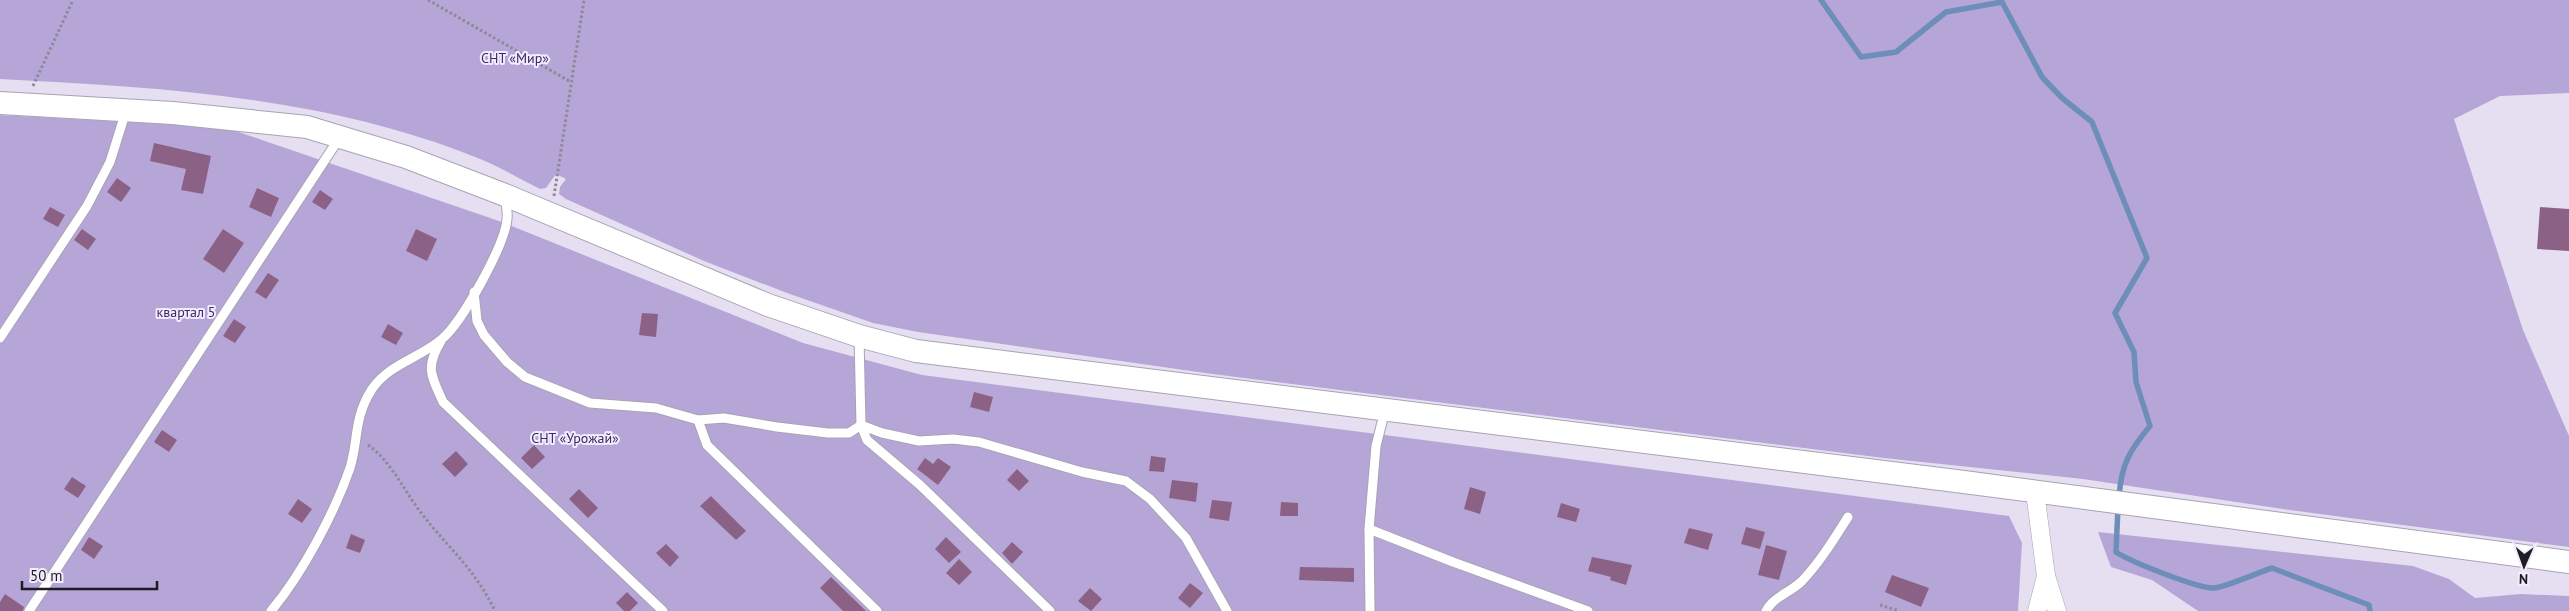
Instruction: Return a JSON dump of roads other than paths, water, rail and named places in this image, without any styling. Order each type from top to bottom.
[{"type":"street","points":[[0,103],[126,110],[306,127],[406,156],[768,305],[859,336],[916,351],[2035,492],[2569,562]]},
{"type":"street","points":[[2035,492],[2046,576],[2057,611]]},
{"type":"street","points":[[2037,611],[2046,576]]},
{"type":"lane","points":[[0,338],[87,206],[110,162],[126,110]]},
{"type":"lane","points":[[29,611],[340,137]]},
{"type":"lane","points":[[504,195],[508,219],[496,255],[462,317],[442,339],[431,358],[432,377],[443,402],[663,611]]},
{"type":"lane","points":[[474,292],[476,321],[484,335],[506,362],[525,377],[590,403],[656,408],[698,420],[724,418],[777,428],[828,433],[849,433],[861,425]]},
{"type":"lane","points":[[859,336],[861,425],[867,440],[926,491],[1050,611]]},
{"type":"lane","points":[[271,611],[290,588],[340,492],[350,467],[361,410],[373,388],[390,370],[442,339]]},
{"type":"lane","points":[[1370,611],[1369,529],[1376,446],[1384,410]]},
{"type":"lane","points":[[698,420],[707,445],[877,611]]},
{"type":"lane","points":[[861,425],[882,433],[919,441],[953,439],[980,442],[1082,472],[1126,481],[1150,499],[1186,538],[1227,611]]},
{"type":"lane","points":[[1766,611],[1769,604],[1807,575],[1820,560],[1848,517]]},
{"type":"lane","points":[[1369,529],[1588,611]]},
{"type":"waterway","points":[[1821,0],[1861,57],[1896,52],[1946,12],[2002,2],[2042,77],[2062,98],[2092,122],[2147,258],[2115,313],[2134,352],[2136,382],[2150,426],[2127,459],[2119,498]]},
{"type":"waterway","points":[[2118,507],[2116,552],[2149,568],[2193,584],[2213,588],[2233,583],[2272,568],[2369,605],[2370,611]]},
{"type":"park label","name":"СНТ «Мир»","points":[[515,58]]},
{"type":"park label","name":"квартал 5","points":[[186,312]]},
{"type":"park label","name":"СНТ «Урожай»","points":[[575,438]]}]
